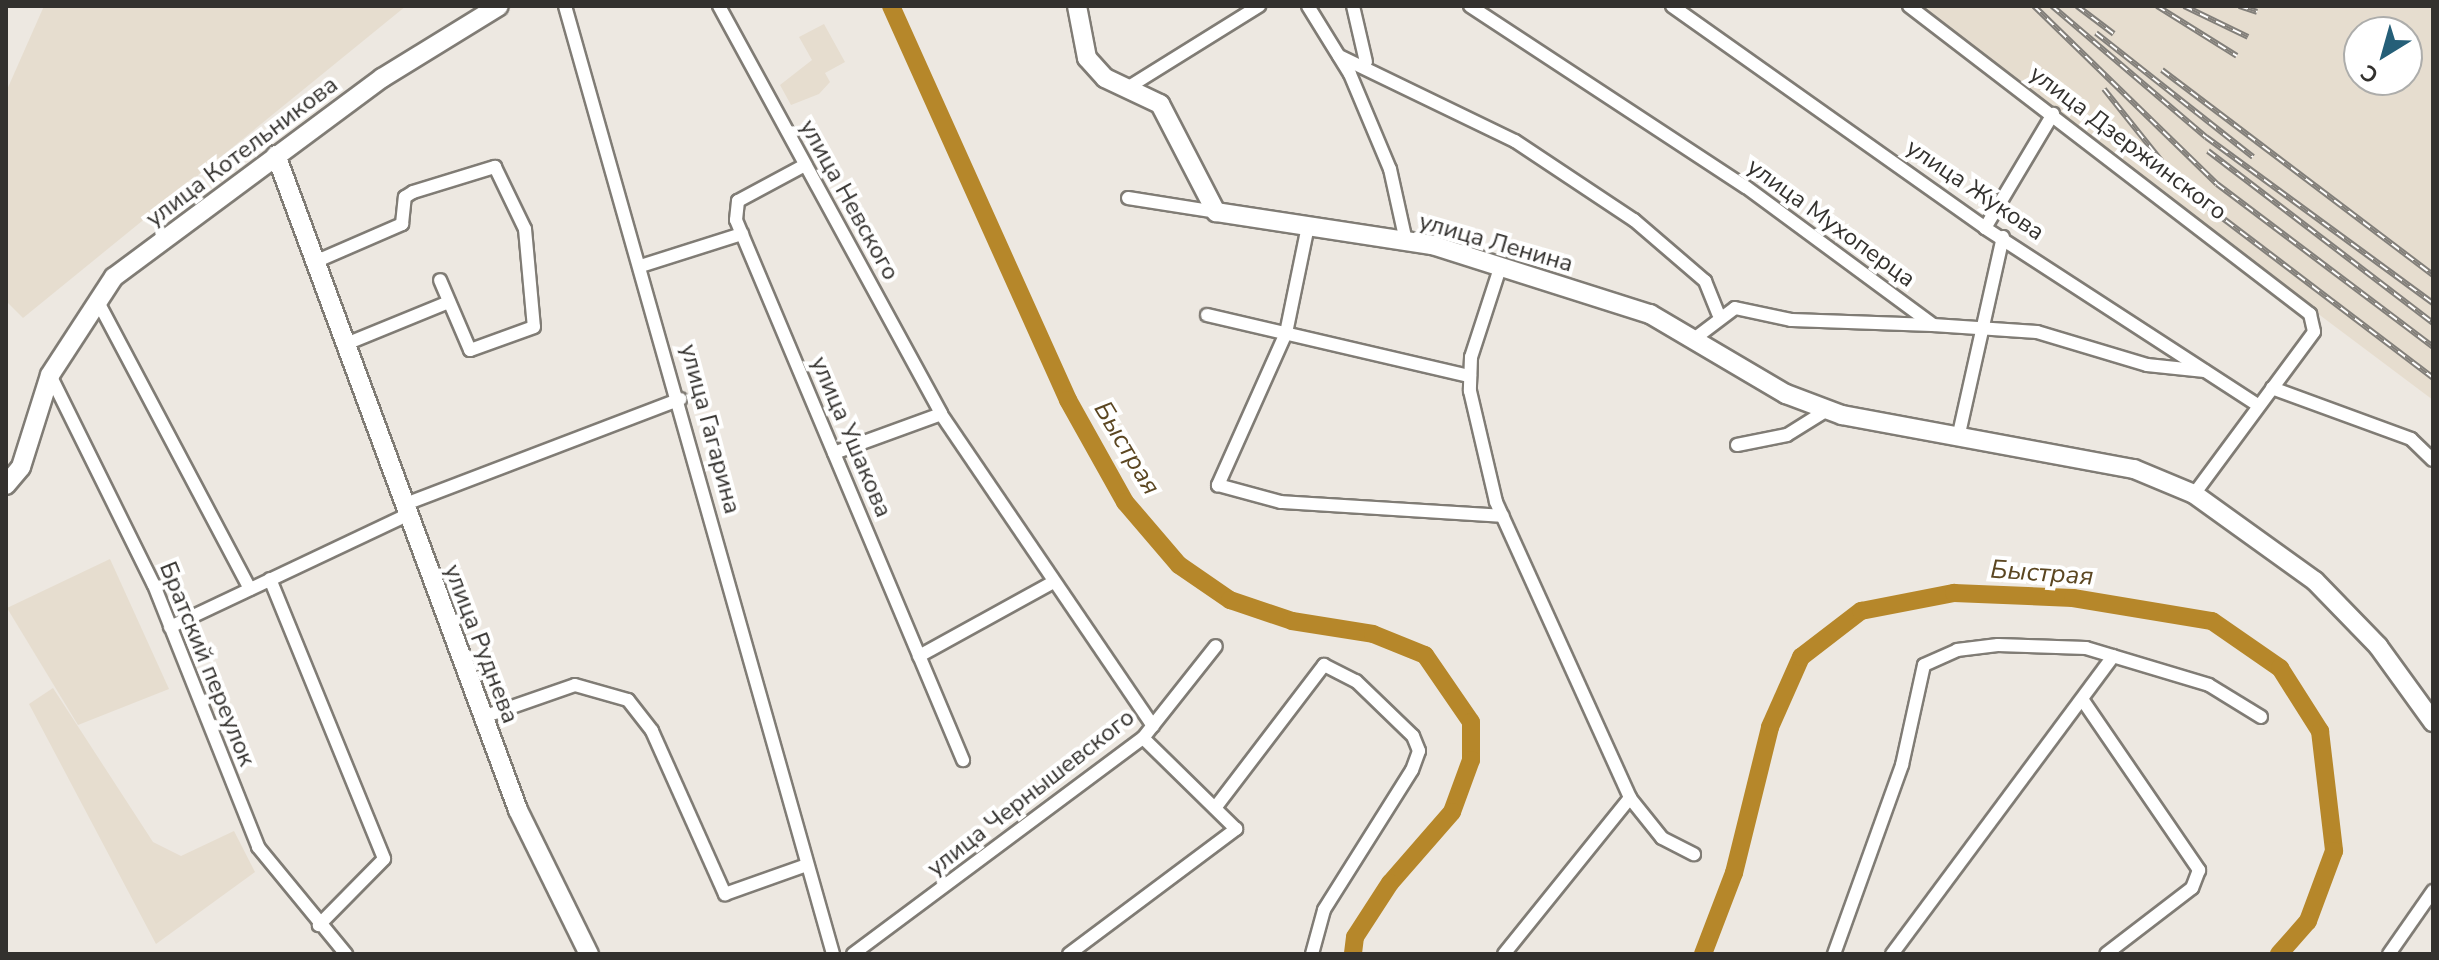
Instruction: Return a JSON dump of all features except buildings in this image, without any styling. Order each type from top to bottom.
[{"type":"street","name":"улица Котельникова","points":[[6,485],[21,467],[50,375],[114,277],[276,155],[499,6]]},
{"type":"street","name":"улица Гагарина","points":[[565,6],[644,265],[833,954]]},
{"type":"street","name":"улица Невского","points":[[719,6],[941,414],[1050,584],[1153,726]]},
{"type":"street","points":[[1077,6],[1087,58],[1105,78],[1132,85],[1160,104],[1216,212]]},
{"type":"street","points":[[1132,85],[1259,6]]},
{"type":"street","points":[[1308,6],[1339,56],[1403,203],[1406,241]]},
{"type":"street","points":[[1353,6],[1366,62]]},
{"type":"street","name":"улица Мухоперца","points":[[1470,6],[1746,187],[1933,325]]},
{"type":"street","name":"улица Жукова","points":[[1672,6],[1985,228],[2258,405]]},
{"type":"street","name":"улица Дзержинского","points":[[1909,6],[2269,276],[2313,322],[2314,332],[2272,388]]},
{"type":"street","points":[[1339,56],[1366,62],[1515,141],[1634,220],[1705,281],[1718,314]]},
{"type":"street","points":[[1985,228],[2053,114]]},
{"type":"street","name":"улица Руднева","points":[[276,155],[518,810],[589,954]]},
{"type":"street","name":"улица Ушакова","points":[[805,165],[738,201],[742,234],[963,760]]},
{"type":"street","points":[[317,261],[402,224],[405,197],[413,192],[495,167],[525,229],[534,327],[470,350],[440,280]]},
{"type":"street","name":"улица Ленина","points":[[1128,198],[1406,241],[1650,314],[1827,410],[1958,438],[2134,469],[2194,494],[2315,581],[2378,646],[2433,722]]},
{"type":"street","points":[[1308,226],[1286,333],[1218,485],[1281,502],[1503,516]]},
{"type":"street","points":[[644,265],[742,234]]},
{"type":"street","points":[[1958,438],[2003,237]]},
{"type":"street","points":[[1500,268],[1470,376],[1475,436],[1503,516],[1630,798],[1662,838],[1694,854]]},
{"type":"street","points":[[97,300],[250,589]]},
{"type":"street","points":[[346,344],[449,302]]},
{"type":"street","points":[[1694,339],[1718,314],[1735,308],[1791,320],[1981,325],[2037,332],[2175,371],[2205,371]]},
{"type":"street","points":[[1207,315],[1470,376]]},
{"type":"street","name":"Братский переулок","points":[[50,375],[170,627],[258,847],[319,925],[346,954]]},
{"type":"street","points":[[2194,494],[2272,388],[2411,439],[2433,460]]},
{"type":"street","points":[[170,627],[405,510],[680,399]]},
{"type":"street","points":[[1737,445],[1787,435],[1827,410]]},
{"type":"street","points":[[834,453],[941,414]]},
{"type":"street","points":[[270,579],[383,849],[374,873],[319,925]]},
{"type":"street","points":[[919,656],[1050,584]]},
{"type":"street","points":[[1834,954],[1902,765],[1924,665],[1957,650],[1998,645],[2113,656],[2209,685],[2261,717]]},
{"type":"street","name":"улица Чернышевского","points":[[853,954],[1143,738],[1216,646]]},
{"type":"street","points":[[1892,954],[2084,702],[2113,656]]},
{"type":"street","points":[[1215,808],[1324,665],[1356,681],[1400,719],[1419,751],[1324,910],[1312,954]]},
{"type":"street","points":[[483,717],[575,685],[628,700],[652,731],[725,894],[807,865]]},
{"type":"street","points":[[2084,702],[2199,870],[2192,888],[2106,954]]},
{"type":"street","points":[[1069,954],[1236,829],[1143,738]]},
{"type":"street","points":[[1504,954],[1630,798]]},
{"type":"street","points":[[2395,952],[2433,891]]},
{"type":"shaded area","points":[[44,6],[406,6],[23,318],[6,301],[6,92]]},
{"type":"shaded area","points":[[1911,6],[2433,6],[2433,400],[2098,149]]},
{"type":"shaded area","points":[[824,24],[845,62],[825,73],[830,82],[819,94],[791,105],[780,85],[812,60],[799,37]]},
{"type":"shaded area","points":[[110,559],[169,689],[78,725],[7,608]]},
{"type":"shaded area","points":[[53,688],[153,842],[181,856],[234,831],[255,872],[156,944],[29,704]]},
{"type":"waterway","name":"Быстрая","points":[[891,6],[1068,400],[1125,502],[1179,565],[1230,600],[1292,621],[1373,634],[1425,655],[1471,722],[1471,760],[1452,812],[1390,883],[1355,937],[1353,954]]},
{"type":"waterway","name":"Быстрая","points":[[1703,954],[1734,873],[1770,727],[1801,657],[1861,611],[1954,593],[2073,598],[2212,621],[2280,668],[2320,731],[2334,851],[2308,921],[2279,954]]},
{"type":"railway","points":[[2034,6],[2217,184],[2433,347]]},
{"type":"railway","points":[[2052,6],[2206,137],[2433,303]]},
{"type":"railway","points":[[2077,6],[2114,34]]},
{"type":"railway","points":[[2157,6],[2237,56]]},
{"type":"railway","points":[[2184,6],[2248,37]]},
{"type":"railway","points":[[2239,6],[2257,12]]},
{"type":"railway","points":[[2096,33],[2253,157]]},
{"type":"railway","points":[[2162,70],[2433,275]]},
{"type":"railway","points":[[2104,89],[2183,188],[2433,378]]},
{"type":"railway","points":[[2208,151],[2433,323]]}]
